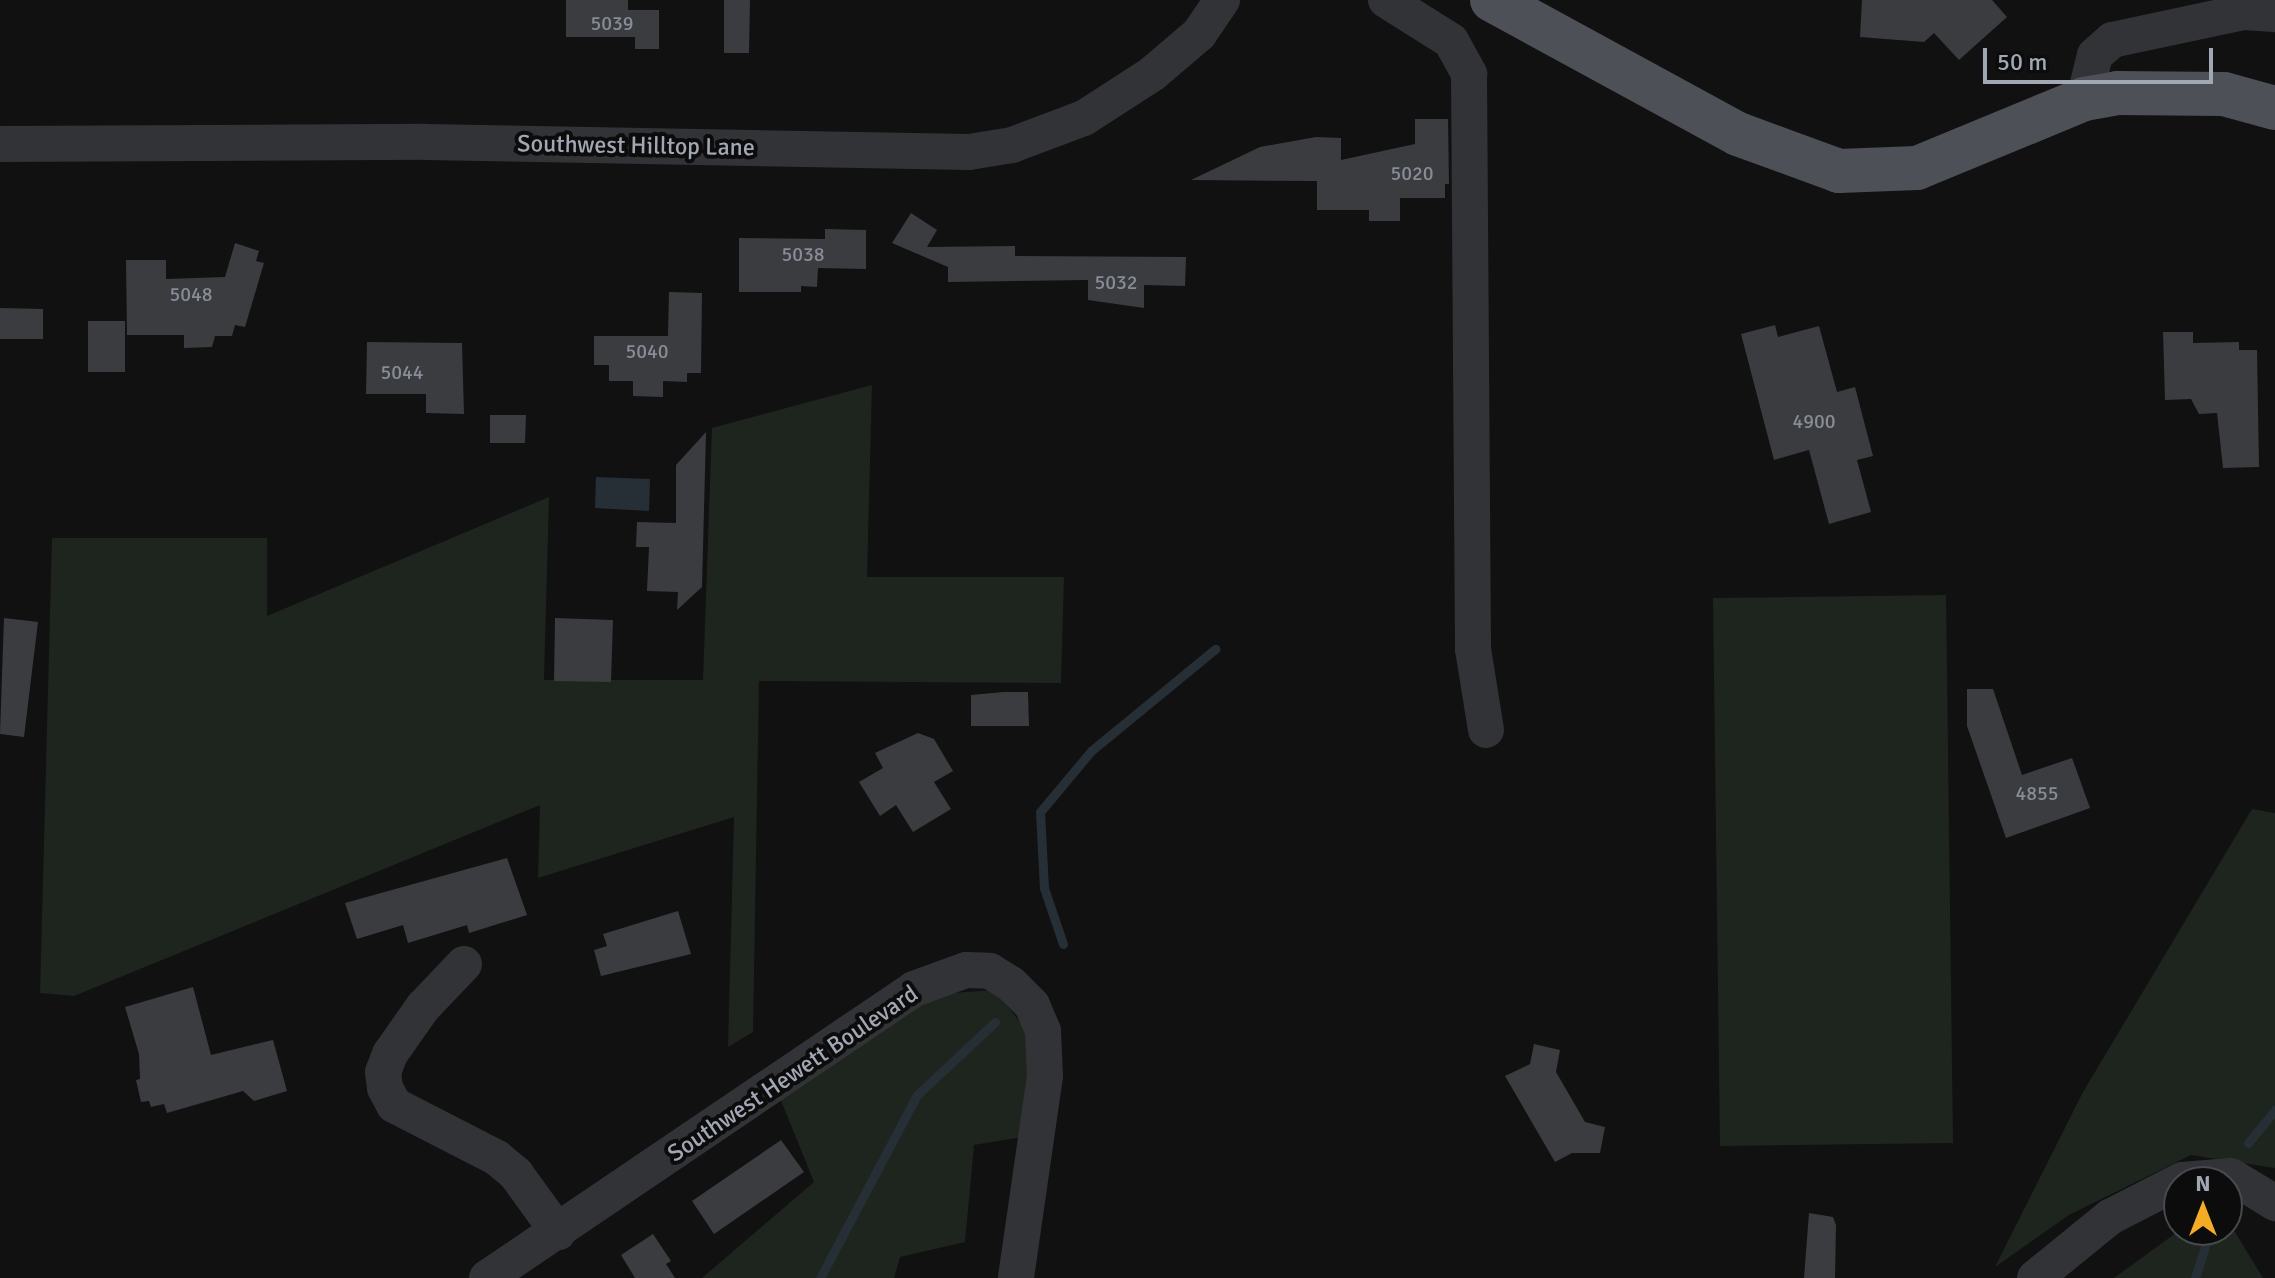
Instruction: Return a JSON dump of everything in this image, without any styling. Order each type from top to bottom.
[{"type":"main road","points":[[1492,0],[1738,134],[1839,171],[1917,168],[2084,99],[2158,90],[2224,94],[2275,108]]},
{"type":"street","name":"Southwest Hilltop Lane","points":[[0,144],[426,142],[969,152],[1012,145],[1084,118],[1152,74],[1199,34],[1222,0]]},
{"type":"street","points":[[1386,0],[1451,41],[1469,74],[1473,649],[1486,730]]},
{"type":"street","points":[[2084,99],[2095,55],[2112,40],[2244,12],[2275,14]]},
{"type":"street","points":[[464,964],[423,1007],[390,1054],[383,1072],[385,1088],[394,1105],[497,1158],[516,1174],[558,1232]]},
{"type":"street","name":"Southwest Hewett Boulevard","points":[[487,1278],[914,989],[950,973],[990,971],[1032,1005],[1045,1049],[1016,1278]]},
{"type":"street","points":[[2035,1278],[2110,1217],[2182,1180],[2231,1176],[2275,1203]]},
{"type":"shaded area","points":[[872,385],[867,577],[1064,577],[1061,683],[759,681],[753,1032],[728,1047],[734,817],[538,878],[540,805],[74,996],[40,993],[52,538],[267,538],[267,616],[549,497],[544,680],[703,680],[712,428]]},
{"type":"shaded area","points":[[596,477],[650,479],[649,511],[595,508]]},
{"type":"shaded area","points":[[1946,595],[1953,1143],[1720,1146],[1713,598]]},
{"type":"shaded area","points":[[2252,809],[2275,813],[2275,1168],[2191,1155],[2163,1166],[2163,1169],[2069,1215],[1995,1267],[2083,1092]]},
{"type":"shaded area","points":[[995,990],[1037,1044],[1028,1136],[974,1145],[965,1242],[900,1257],[894,1278],[702,1278],[814,1182],[780,1098],[938,994]]},
{"type":"shaded area","points":[[2163,1242],[2163,1246],[2243,1245],[2263,1278],[2114,1278]]},
{"type":"building","points":[[566,0],[628,0],[628,10],[659,10],[659,49],[635,49],[635,37],[566,37]]},
{"type":"building","points":[[724,0],[750,0],[749,53],[724,53]]},
{"type":"building","points":[[1862,0],[1992,0],[2007,17],[1959,60],[1934,33],[1924,42],[1860,37]]},
{"type":"building","points":[[1415,119],[1448,119],[1449,184],[1445,184],[1445,198],[1400,198],[1400,221],[1369,221],[1369,210],[1317,210],[1317,181],[1191,180],[1260,147],[1316,137],[1341,138],[1341,160],[1415,144]]},
{"type":"building","points":[[911,213],[937,230],[927,247],[1015,246],[1015,256],[1186,257],[1185,286],[1144,285],[1144,308],[1088,300],[1088,280],[948,282],[948,267],[892,243]]},
{"type":"building","points":[[825,229],[866,230],[866,269],[818,268],[817,287],[801,286],[801,292],[739,292],[739,238],[825,239]]},
{"type":"building","points":[[235,243],[259,251],[256,261],[264,263],[245,327],[235,325],[232,336],[215,336],[212,347],[184,348],[184,335],[127,335],[126,260],[166,260],[166,279],[225,277]]},
{"type":"building","points":[[669,292],[702,293],[701,373],[687,373],[687,382],[663,381],[663,397],[633,396],[633,381],[609,381],[609,365],[594,365],[594,336],[668,336]]},
{"type":"building","points":[[0,308],[43,309],[43,339],[0,339]]},
{"type":"building","points":[[88,321],[125,321],[125,372],[88,372]]},
{"type":"building","points":[[1775,325],[1778,337],[1819,326],[1837,392],[1855,387],[1873,456],[1857,460],[1871,512],[1829,524],[1809,450],[1774,460],[1741,334]]},
{"type":"building","points":[[2163,332],[2193,332],[2193,343],[2239,342],[2239,350],[2257,350],[2259,467],[2223,468],[2217,413],[2199,414],[2191,399],[2165,400]]},
{"type":"building","points":[[367,342],[462,343],[464,414],[426,413],[426,394],[366,394]]},
{"type":"building","points":[[490,415],[526,415],[525,443],[490,443]]},
{"type":"building","points":[[706,432],[702,587],[677,610],[678,592],[647,591],[649,547],[636,547],[637,522],[676,523],[676,465]]},
{"type":"building","points":[[4,618],[38,622],[24,737],[0,734]]},
{"type":"building","points":[[555,618],[613,620],[611,682],[554,681]]},
{"type":"building","points":[[1967,689],[1993,689],[2022,775],[2072,758],[2090,808],[2006,838],[1967,726]]},
{"type":"building","points":[[1028,692],[1029,726],[971,726],[971,695]]},
{"type":"building","points":[[918,733],[934,739],[953,771],[934,782],[951,809],[913,832],[896,805],[880,816],[859,782],[883,768],[875,753]]},
{"type":"building","points":[[507,858],[527,915],[469,933],[467,925],[408,943],[403,925],[357,939],[345,903]]},
{"type":"building","points":[[678,911],[691,954],[601,976],[594,950],[607,946],[603,934]]},
{"type":"building","points":[[193,987],[211,1055],[273,1040],[287,1091],[254,1101],[243,1091],[167,1113],[164,1104],[151,1107],[149,1101],[141,1102],[136,1080],[140,1079],[139,1054],[125,1007]]},
{"type":"building","points":[[1534,1044],[1560,1050],[1556,1072],[1585,1122],[1605,1127],[1600,1153],[1572,1153],[1555,1162],[1505,1076],[1530,1064]]},
{"type":"building","points":[[781,1140],[804,1172],[714,1234],[692,1201]]},
{"type":"building","points":[[1809,1213],[1833,1217],[1836,1225],[1835,1278],[1804,1278]]},
{"type":"building","points":[[653,1234],[671,1261],[666,1264],[675,1278],[635,1278],[621,1255]]},
{"type":"waterway","points":[[1063,944],[1044,888],[1040,812],[1091,751],[1215,649]]},
{"type":"waterway","points":[[820,1278],[917,1095],[995,1022]]},
{"type":"waterway","points":[[2248,1143],[2275,1110]]},
{"type":"waterway","points":[[2195,1278],[2205,1246]]}]
